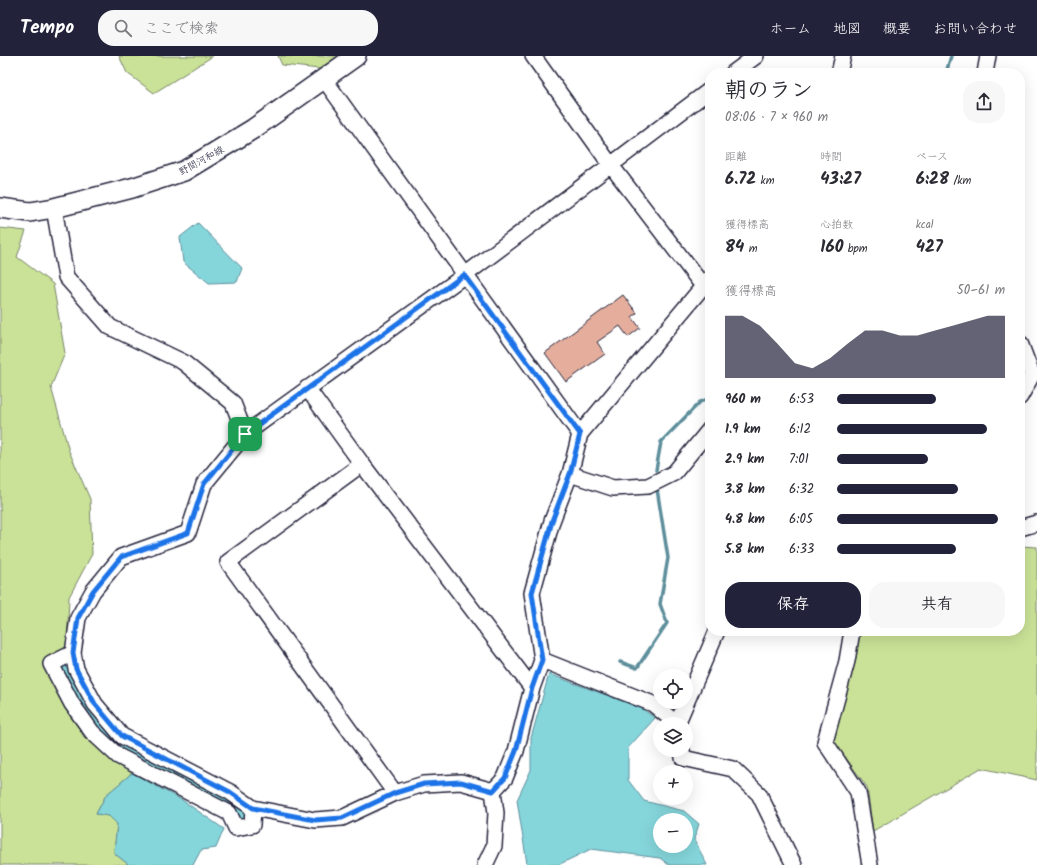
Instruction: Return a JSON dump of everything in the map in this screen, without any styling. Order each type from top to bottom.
[{"type":"main road","name":"野間河和線","points":[[0,208],[30,212],[54,208],[132,188],[184,171],[253,129],[356,56]]},
{"type":"street","points":[[533,56],[610,164],[705,281]]},
{"type":"street","points":[[740,68],[756,56]]},
{"type":"street","points":[[840,68],[843,56]]},
{"type":"street","points":[[986,68],[988,56]]},
{"type":"street","points":[[324,79],[580,434]]},
{"type":"street","points":[[493,791],[461,782],[424,784],[395,793],[342,818],[315,820],[253,808],[230,792],[122,736],[95,704],[76,669],[73,653],[78,618],[93,591],[121,557],[188,533],[204,484],[245,434],[464,275],[705,94]]},
{"type":"street","points":[[54,208],[66,277],[110,327],[183,362],[233,403],[245,434]]},
{"type":"street","points":[[493,791],[505,778],[516,751],[532,688],[542,660],[532,593],[552,521],[570,474],[580,434],[705,283]]},
{"type":"street","points":[[1025,356],[1032,375],[1025,388]]},
{"type":"street","points":[[307,388],[362,464],[532,688]]},
{"type":"street","points":[[570,474],[613,488],[648,486],[674,473],[705,435]]},
{"type":"street","points":[[362,464],[228,562],[395,793]]},
{"type":"street","points":[[1025,527],[1037,523]]},
{"type":"street","points":[[680,717],[715,636]]},
{"type":"street","points":[[851,636],[847,661],[825,742],[858,792],[870,865]]},
{"type":"street","points":[[73,653],[51,664],[72,704],[92,732],[118,756],[229,813],[236,828],[252,825],[253,808]]},
{"type":"street","points":[[542,660],[653,704],[669,717]]},
{"type":"street","points":[[683,757],[733,770],[759,794],[794,865]]},
{"type":"street","points":[[485,865],[494,846],[496,814],[493,791]]},
{"type":"green space","points":[[119,56],[213,56],[154,93],[127,73]]},
{"type":"green space","points":[[278,56],[338,56],[320,69],[282,65]]},
{"type":"green space","points":[[0,228],[26,231],[17,257],[53,284],[65,353],[51,387],[69,451],[90,499],[92,554],[69,597],[67,650],[45,665],[84,737],[132,773],[106,795],[96,814],[109,816],[117,824],[114,853],[129,865],[0,865]]},
{"type":"green space","points":[[1025,546],[1037,547],[1037,780],[981,768],[873,831],[867,787],[833,740],[855,662],[859,636],[1025,636]]},
{"type":"water","points":[[198,223],[242,268],[237,282],[209,283],[183,262],[180,237]]},
{"type":"water","points":[[549,674],[641,708],[654,717],[653,720],[628,748],[628,780],[644,801],[653,803],[653,805],[660,805],[684,811],[686,813],[653,813],[653,853],[693,853],[693,819],[699,824],[694,839],[707,865],[669,865],[660,858],[591,849],[558,865],[527,864],[517,800],[531,770],[531,738]]},
{"type":"water","points":[[132,773],[182,800],[224,829],[216,848],[201,850],[193,865],[129,865],[114,853],[117,824],[109,816],[96,814],[106,795]]},
{"type":"building","points":[[623,295],[637,313],[632,317],[640,328],[628,337],[620,326],[597,342],[605,354],[566,382],[545,353]]},
{"type":"waterway","points":[[947,68],[951,56]]},
{"type":"waterway","points":[[656,470],[661,442],[700,402],[705,400]]},
{"type":"waterway","points":[[620,662],[637,668],[667,623],[660,604],[668,558],[657,489]]},
{"type":"waterway","points":[[61,665],[85,709],[104,732],[124,749],[238,807],[243,824]]},
{"type":"route","points":[[464,275],[580,434],[570,474],[552,521],[532,593],[542,660],[532,688],[516,751],[505,778],[493,791],[461,782],[424,784],[395,793],[342,818],[315,820],[253,808],[230,792],[122,736],[95,704],[76,669],[73,653],[78,618],[93,591],[121,557],[188,533],[204,484],[245,434],[464,275]]}]
